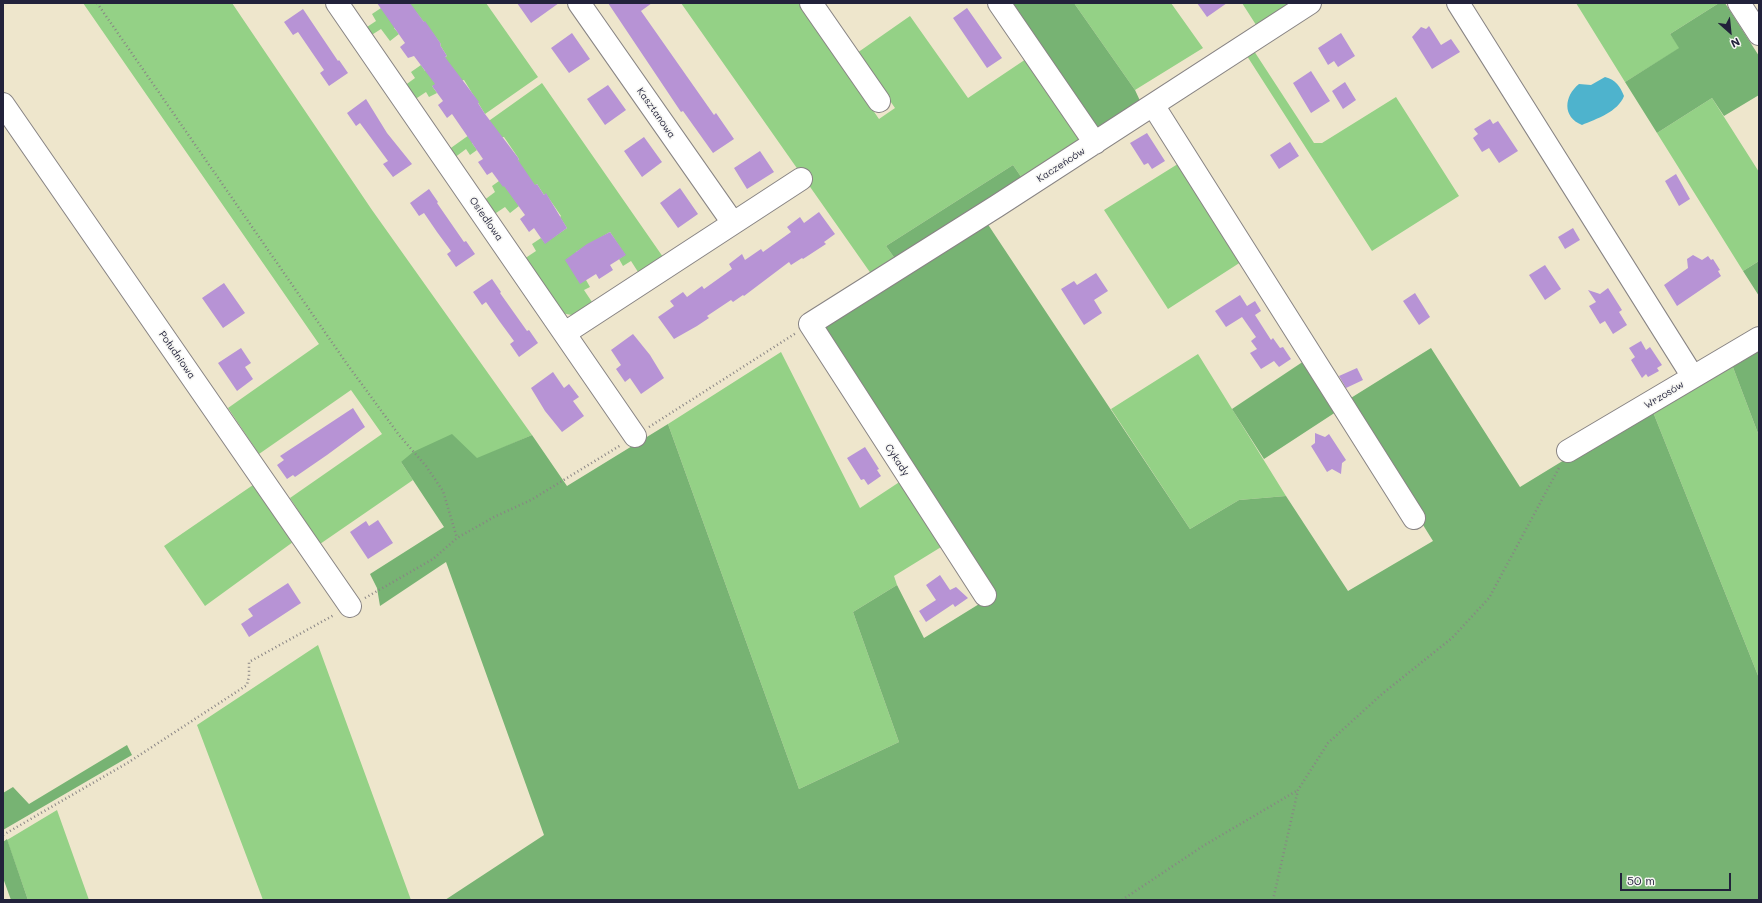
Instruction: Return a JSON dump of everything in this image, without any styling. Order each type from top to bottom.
[{"type":"street","name":"Osiedlowa","points":[[337,3],[635,436]]},
{"type":"street","name":"Kasztanowa","points":[[579,3],[733,223]]},
{"type":"street","points":[[811,3],[878,100]]},
{"type":"street","points":[[999,3],[1095,143]]},
{"type":"street","name":"Kaczeńców","points":[[810,324],[1095,143],[1310,3]]},
{"type":"street","points":[[1458,3],[1693,377]]},
{"type":"street","points":[[1739,3],[1759,34]]},
{"type":"street","points":[[1159,101],[1307,327]]},
{"type":"street","points":[[1159,101],[1414,518]]},
{"type":"street","name":"Południowa","points":[[3,104],[350,606]]},
{"type":"street","points":[[565,333],[801,179]]},
{"type":"street","name":"Cykady","points":[[810,324],[985,595]]},
{"type":"street","name":"Wrzosów","points":[[1568,451],[1759,338]]},
{"type":"path","points":[[3,836],[129,762],[246,685],[249,676],[249,662],[433,559],[457,538],[443,491],[426,466],[399,436],[347,364],[97,3]]},
{"type":"path","points":[[1273,900],[1298,790],[1328,743],[1382,694],[1452,638],[1489,598],[1568,451]]},
{"type":"path","points":[[1122,900],[1203,846],[1298,790]]},
{"type":"green space","points":[[83,3],[232,3],[372,210],[532,435],[477,459],[401,462],[413,480],[320,544],[290,498],[382,434],[351,390],[259,454],[228,408],[319,344]]},
{"type":"green space","points":[[401,3],[486,3],[538,77],[485,114],[464,80],[432,86],[437,93],[429,97],[426,92],[414,100],[404,86],[415,78],[411,72],[421,65],[425,71],[447,56],[440,45],[441,44],[416,12],[394,28],[399,34],[390,41],[381,29],[370,36],[364,29],[376,21],[372,14],[381,8]]},
{"type":"green space","points":[[681,3],[799,3],[879,119],[895,108],[857,53],[910,16],[968,98],[1029,57],[1089,142],[1026,184],[1013,165],[886,246],[898,263],[874,278]]},
{"type":"green space","points":[[1009,3],[1074,3],[1135,90],[1142,105],[1100,135]]},
{"type":"green space","points":[[1074,3],[1171,3],[1203,48],[1135,90]]},
{"type":"green space","points":[[1242,3],[1297,3],[1258,28]]},
{"type":"green space","points":[[1576,3],[1719,3],[1670,34],[1680,48],[1625,82]]},
{"type":"green space","points":[[1719,3],[1725,3],[1759,56],[1759,95],[1724,116],[1712,98],[1657,133],[1625,82],[1679,48],[1670,34]]},
{"type":"green space","points":[[1254,51],[1314,143],[1322,143],[1396,97],[1459,196],[1372,251],[1247,56]]},
{"type":"green space","points":[[542,83],[663,257],[640,275],[631,261],[623,266],[619,259],[625,255],[610,232],[576,252],[590,287],[584,290],[594,305],[577,316],[561,313],[524,259],[536,251],[532,244],[541,238],[545,243],[567,228],[560,217],[561,216],[546,194],[544,195],[537,184],[515,200],[519,206],[510,213],[505,207],[493,215],[483,201],[495,192],[492,186],[499,181],[519,159],[504,137],[472,143],[477,150],[470,155],[466,149],[454,158],[448,150]]},
{"type":"green space","points":[[1712,98],[1759,172],[1759,261],[1743,271],[1657,133]]},
{"type":"green space","points":[[1181,162],[1244,260],[1168,309],[1104,210]]},
{"type":"green space","points":[[1013,165],[1026,184],[898,263],[886,246]]},
{"type":"green space","points":[[985,220],[1190,529],[1239,500],[1286,496],[1348,591],[1433,541],[1346,401],[1431,348],[1520,487],[1651,407],[1759,678],[1759,900],[445,900],[544,835],[446,562],[380,606],[377,588],[370,574],[444,527],[401,462],[413,452],[452,434],[477,458],[532,435],[567,486],[668,424],[799,789],[899,742],[853,612],[897,585],[924,638],[984,601],[818,329]]},
{"type":"green space","points":[[1759,261],[1759,296],[1743,271]]},
{"type":"green space","points":[[1759,345],[1759,436],[1731,362]]},
{"type":"green space","points":[[781,352],[860,508],[904,479],[946,544],[894,576],[897,585],[853,612],[899,742],[799,789],[668,424]]},
{"type":"green space","points":[[1198,354],[1286,496],[1239,500],[1190,529],[1111,409]]},
{"type":"green space","points":[[1307,359],[1339,410],[1264,459],[1232,409]]},
{"type":"green space","points":[[1731,362],[1759,436],[1759,678],[1651,407]]},
{"type":"green space","points":[[253,485],[293,542],[205,606],[164,546]]},
{"type":"green space","points":[[318,645],[411,900],[263,900],[197,725]]},
{"type":"green space","points":[[127,745],[132,755],[3,830],[3,793],[13,787],[29,804]]},
{"type":"green space","points":[[57,810],[89,900],[28,900],[7,840]]},
{"type":"green space","points":[[7,839],[28,900],[11,900],[3,878],[3,842]]},
{"type":"water","points":[[1605,77],[1612,80],[1619,86],[1624,96],[1621,102],[1612,111],[1582,125],[1571,117],[1568,112],[1567,106],[1570,94],[1579,84],[1591,85]]},
{"type":"building","points":[[377,3],[410,3],[441,44],[440,45],[447,56],[445,57],[479,102],[478,103],[485,114],[519,159],[518,160],[535,185],[537,184],[544,195],[546,193],[567,228],[545,244],[534,228],[529,232],[520,219],[525,215],[492,172],[487,175],[478,162],[483,159],[452,114],[447,118],[438,105],[443,101],[432,86],[435,84],[414,56],[408,58],[400,47],[405,43]]},
{"type":"building","points":[[517,3],[559,3],[531,23]]},
{"type":"building","points":[[608,3],[652,3],[641,11],[714,115],[716,113],[734,139],[713,153],[683,111],[681,112]]},
{"type":"building","points":[[1197,3],[1227,3],[1207,17]]},
{"type":"building","points":[[967,8],[1002,58],[987,68],[953,18]]},
{"type":"building","points":[[303,9],[338,61],[339,60],[348,73],[329,86],[320,73],[324,70],[298,32],[293,35],[284,22]]},
{"type":"building","points":[[1429,26],[1441,45],[1451,39],[1460,52],[1432,69],[1412,37],[1421,27],[1426,29]]},
{"type":"building","points":[[572,33],[590,59],[569,73],[551,48]]},
{"type":"building","points":[[1341,33],[1355,56],[1338,67],[1334,61],[1328,65],[1318,48]]},
{"type":"building","points":[[1311,71],[1330,101],[1311,113],[1293,83]]},
{"type":"building","points":[[1345,82],[1356,100],[1343,109],[1332,91]]},
{"type":"building","points":[[608,85],[626,110],[605,125],[587,99]]},
{"type":"building","points":[[366,99],[387,133],[412,164],[393,177],[383,164],[388,161],[360,123],[356,126],[347,113]]},
{"type":"building","points":[[1490,119],[1493,124],[1498,121],[1518,151],[1499,163],[1489,148],[1482,152],[1473,138],[1478,134],[1474,129]]},
{"type":"building","points":[[1147,133],[1165,161],[1152,169],[1148,163],[1144,165],[1130,143]]},
{"type":"building","points":[[644,137],[662,162],[642,177],[624,151]]},
{"type":"building","points":[[1290,142],[1299,156],[1279,169],[1270,155]]},
{"type":"building","points":[[760,151],[774,172],[747,189],[734,168]]},
{"type":"building","points":[[1676,174],[1690,199],[1679,206],[1665,181]]},
{"type":"building","points":[[680,188],[698,214],[678,228],[660,203]]},
{"type":"building","points":[[429,189],[464,242],[466,241],[475,254],[456,267],[447,254],[451,251],[424,213],[419,216],[410,203]]},
{"type":"building","points":[[819,212],[835,234],[824,242],[826,244],[791,265],[789,262],[744,296],[743,295],[733,302],[731,300],[707,316],[709,318],[674,339],[658,317],[674,306],[670,301],[683,292],[687,297],[702,286],[704,289],[732,269],[729,264],[742,254],[745,260],[761,249],[763,252],[791,232],[787,227],[800,217],[804,223]]},
{"type":"building","points":[[1573,228],[1580,240],[1565,249],[1558,237]]},
{"type":"building","points":[[610,232],[626,255],[610,265],[613,270],[599,279],[596,274],[580,284],[565,260],[587,244]]},
{"type":"building","points":[[1693,255],[1702,260],[1708,256],[1711,260],[1713,259],[1720,270],[1718,271],[1721,276],[1677,306],[1664,285],[1688,268],[1687,259]]},
{"type":"building","points":[[1545,265],[1561,289],[1545,300],[1529,275]]},
{"type":"building","points":[[1096,273],[1108,291],[1094,300],[1102,313],[1084,325],[1061,289],[1074,281],[1077,285]]},
{"type":"building","points":[[492,279],[527,331],[529,330],[538,343],[519,357],[510,344],[514,341],[486,302],[482,305],[473,292]]},
{"type":"building","points":[[224,283],[245,313],[223,328],[202,298]]},
{"type":"building","points":[[1608,288],[1622,310],[1619,312],[1627,325],[1613,334],[1605,321],[1600,324],[1589,306],[1596,302],[1588,290],[1600,294]]},
{"type":"building","points":[[1415,293],[1430,317],[1419,325],[1403,301]]},
{"type":"building","points":[[1240,295],[1247,306],[1255,301],[1261,311],[1255,315],[1271,340],[1273,338],[1280,348],[1283,347],[1291,359],[1279,367],[1274,361],[1261,369],[1250,353],[1257,349],[1251,341],[1256,337],[1242,317],[1226,327],[1215,311]]},
{"type":"building","points":[[633,334],[650,355],[664,378],[641,394],[630,378],[625,382],[616,369],[621,365],[611,350]]},
{"type":"building","points":[[1641,341],[1646,350],[1650,347],[1662,365],[1657,368],[1659,371],[1648,377],[1646,374],[1642,378],[1631,360],[1635,357],[1629,348]]},
{"type":"building","points":[[241,348],[251,363],[245,367],[253,379],[237,391],[218,363]]},
{"type":"building","points":[[1357,368],[1363,380],[1346,388],[1339,376]]},
{"type":"building","points":[[553,372],[564,388],[569,384],[579,397],[573,401],[584,416],[562,432],[545,411],[531,388]]},
{"type":"building","points":[[353,408],[365,427],[295,477],[293,475],[287,479],[277,465],[284,460],[280,456]]},
{"type":"building","points":[[1315,433],[1325,437],[1329,434],[1346,460],[1342,463],[1341,474],[1332,469],[1327,472],[1311,446],[1315,443]]},
{"type":"building","points":[[865,447],[879,469],[877,470],[881,476],[868,485],[864,479],[861,480],[847,458]]},
{"type":"building","points":[[378,520],[393,543],[368,559],[350,532],[366,521],[369,526]]},
{"type":"building","points":[[940,575],[950,590],[956,587],[968,598],[955,607],[953,604],[926,622],[919,611],[936,600],[926,585]]},
{"type":"building","points":[[288,583],[301,603],[249,637],[241,624],[253,616],[248,609]]}]
